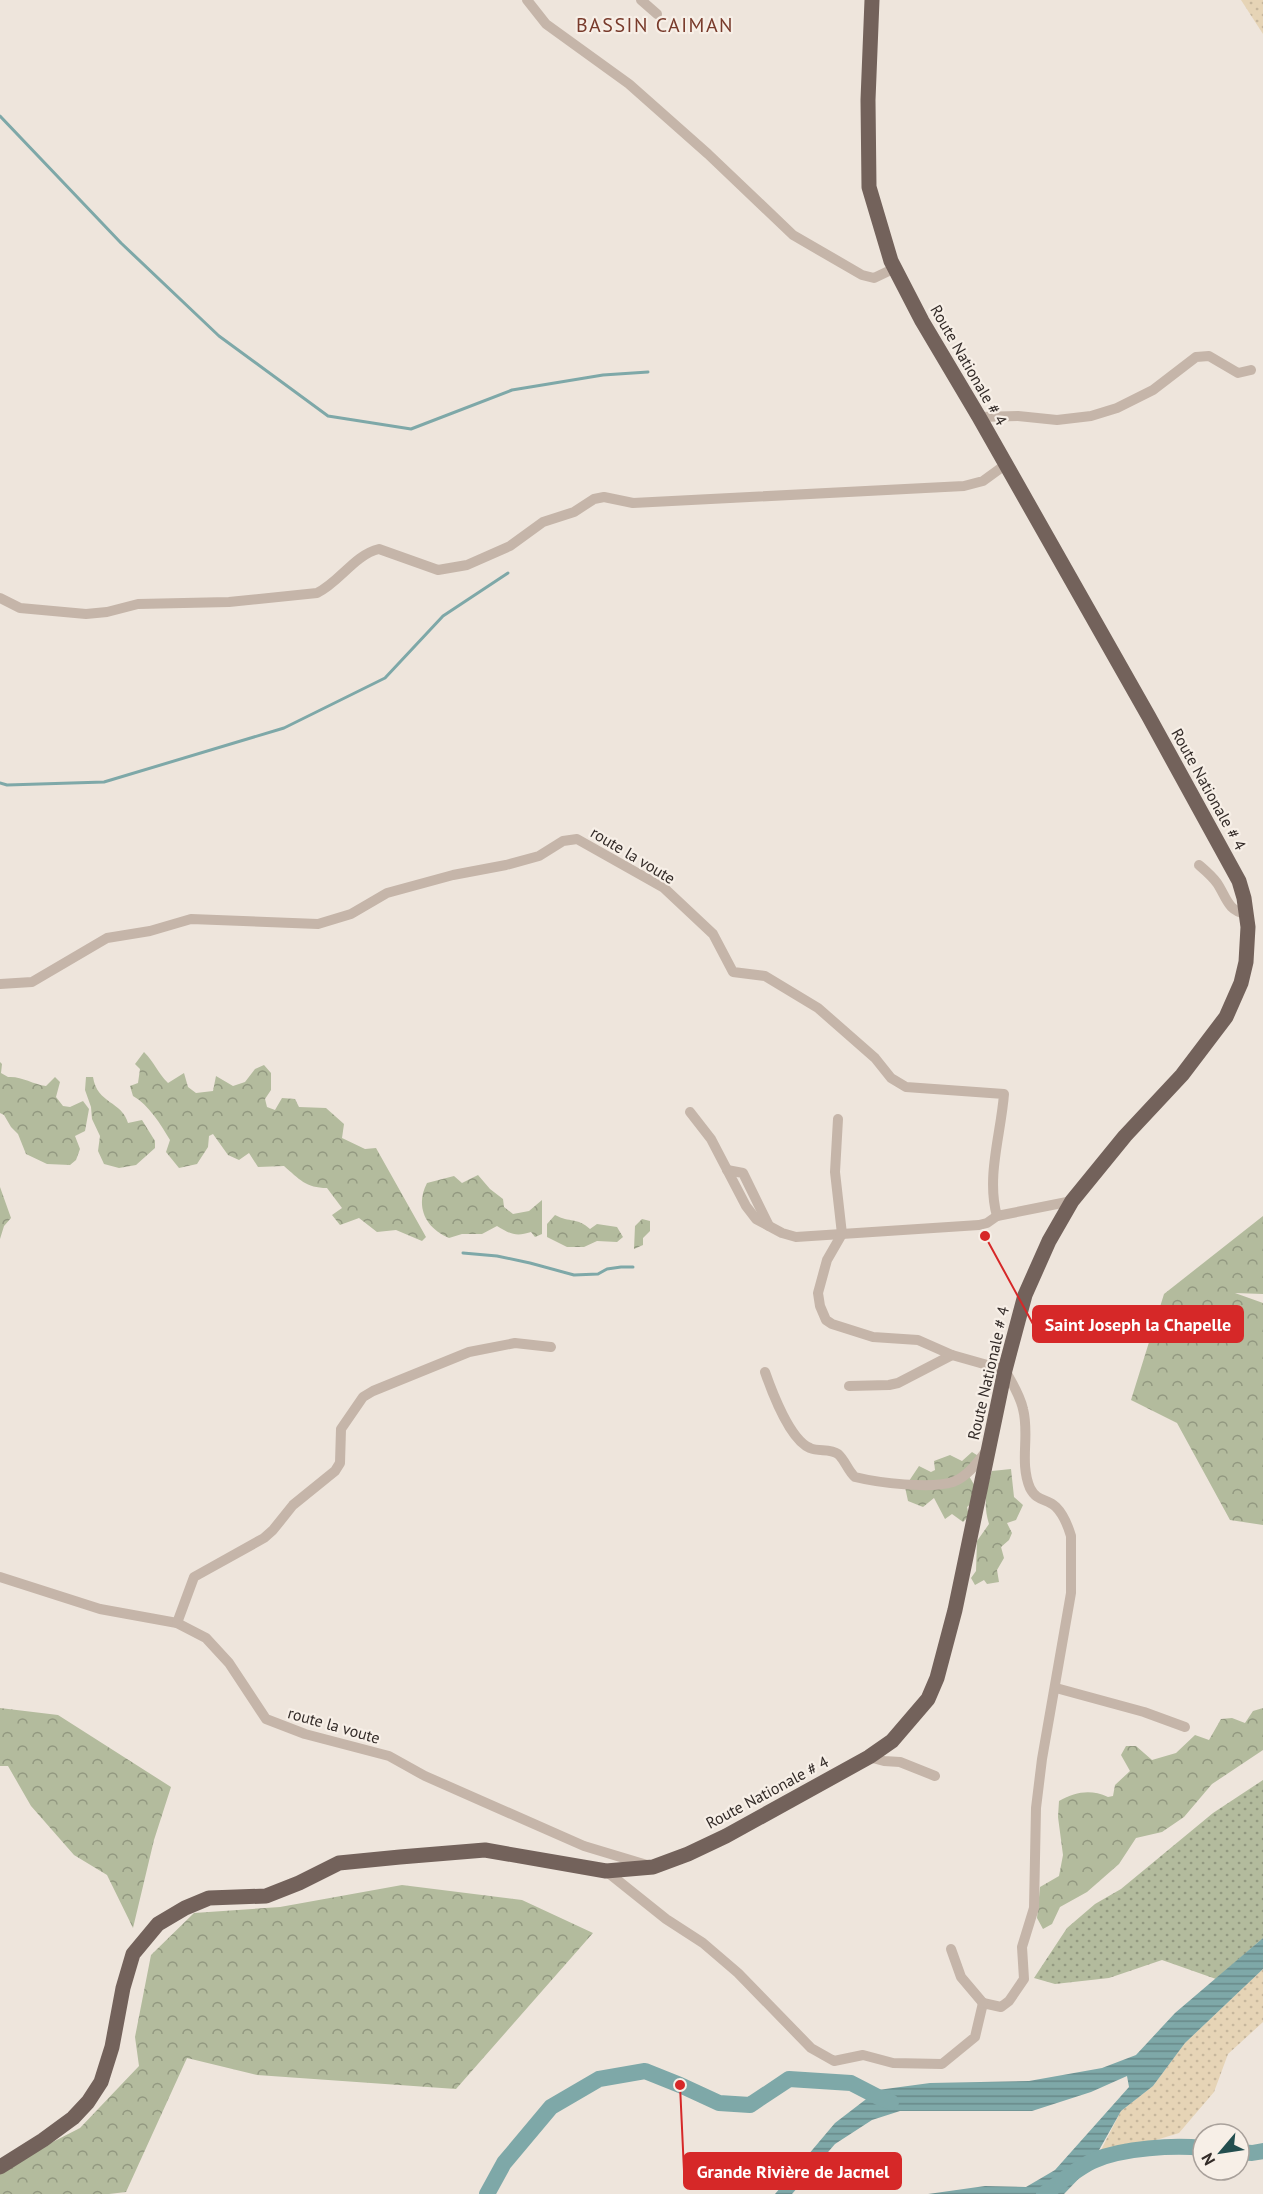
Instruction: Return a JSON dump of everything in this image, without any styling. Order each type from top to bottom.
[{"type":"main road","name":"Route Nationale # 4","points":[[0,2167],[73,2118],[88,2102],[101,2082],[112,2047],[123,1988],[133,1954],[158,1924],[185,1908],[209,1898],[266,1896],[339,1863],[400,1857],[484,1850],[606,1871],[653,1867],[726,1836],[869,1757],[892,1741],[928,1699],[938,1678],[955,1610],[1005,1370],[1024,1295],[1049,1240],[1072,1201],[1125,1136],[1182,1075],[1226,1017],[1241,983],[1246,962],[1248,927],[1239,881],[1149,717],[922,321],[895,268],[869,188],[868,100],[872,0]]},
{"type":"street","points":[[527,0],[546,24],[629,84],[708,154],[793,235],[862,275],[874,278],[895,268]]},
{"type":"street","points":[[641,0],[657,14]]},
{"type":"street","points":[[979,417],[1018,416],[1057,420],[1091,416],[1117,408],[1153,390],[1196,357],[1209,356],[1238,373],[1251,370]]},
{"type":"street","points":[[0,598],[20,608],[86,614],[107,612],[138,604],[229,602],[317,593],[325,589],[363,556],[379,549],[438,570],[467,566],[510,546],[543,522],[570,515],[590,500],[600,497],[633,503],[964,486],[983,481],[1005,465]]},
{"type":"street","name":"route la voute","points":[[0,984],[32,982],[106,938],[150,931],[191,919],[318,924],[351,914],[387,893],[453,875],[539,856],[563,841],[577,839],[664,888],[713,934],[733,972],[765,976],[818,1008],[875,1058],[898,1083],[906,1087],[1004,1094],[992,1200],[997,1216]]},
{"type":"street","points":[[1199,865],[1216,882],[1231,908],[1246,915]]},
{"type":"street","points":[[690,1112],[711,1139],[746,1206],[756,1219],[796,1238],[979,1225],[997,1216],[1072,1201]]},
{"type":"street","points":[[838,1119],[835,1172],[842,1234],[827,1260],[818,1293],[826,1320],[873,1337],[918,1340],[952,1355],[1005,1370],[1024,1409],[1024,1469],[1030,1487],[1040,1499],[1055,1506],[1071,1536],[1071,1593],[1042,1759],[1036,1809],[1034,1908],[1022,1947],[1024,1978],[1009,2001],[1001,2007],[983,2003],[962,1977],[951,1949]]},
{"type":"street","points":[[177,1623],[194,1577],[264,1538],[293,1505],[335,1471],[340,1463],[341,1429],[363,1398],[382,1387],[469,1352],[515,1342],[551,1347]]},
{"type":"street","points":[[849,1386],[898,1383],[952,1355]]},
{"type":"street","points":[[765,1372],[776,1402],[793,1433],[810,1448],[838,1454],[855,1477],[890,1483],[937,1484],[955,1481],[974,1467],[989,1448]]},
{"type":"street","name":"route la voute","points":[[0,1577],[100,1609],[177,1623],[206,1638],[229,1663],[266,1719],[305,1734],[389,1756],[425,1776],[584,1846],[653,1867]]},
{"type":"street","points":[[1056,1688],[1144,1712],[1185,1727]]},
{"type":"street","points":[[869,1757],[900,1762],[935,1776]]},
{"type":"street","points":[[606,1871],[666,1919],[704,1943],[738,1973],[812,2048],[834,2061],[863,2055],[893,2063],[942,2064],[975,2037],[983,2003]]},
{"type":"green space","points":[[144,1052],[168,1083],[184,1073],[188,1087],[196,1093],[213,1091],[216,1076],[233,1086],[245,1082],[255,1069],[264,1065],[271,1073],[271,1090],[265,1099],[267,1107],[275,1110],[282,1098],[295,1099],[299,1107],[326,1108],[344,1124],[342,1138],[365,1149],[376,1148],[426,1237],[422,1241],[396,1230],[377,1232],[359,1218],[340,1225],[332,1215],[342,1208],[327,1188],[308,1184],[284,1166],[258,1167],[249,1153],[239,1160],[228,1155],[213,1134],[209,1136],[208,1147],[197,1164],[179,1168],[166,1152],[170,1140],[163,1128],[149,1110],[133,1096],[130,1086],[138,1083],[140,1069],[135,1064]]},
{"type":"green space","points":[[0,1062],[2,1064],[1,1073],[8,1077],[46,1086],[55,1077],[60,1082],[56,1097],[63,1106],[70,1107],[83,1101],[89,1109],[85,1131],[75,1136],[80,1149],[76,1160],[70,1165],[47,1164],[26,1154],[18,1134],[0,1113]]},
{"type":"green space","points":[[86,1077],[93,1077],[99,1092],[121,1110],[128,1123],[142,1120],[155,1141],[155,1148],[136,1165],[119,1168],[104,1164],[98,1151],[100,1136],[92,1119],[91,1107],[85,1090]]},
{"type":"green space","points":[[478,1175],[503,1199],[504,1207],[513,1214],[529,1211],[542,1200],[542,1234],[535,1237],[531,1232],[513,1234],[497,1226],[482,1234],[462,1234],[449,1238],[434,1228],[428,1222],[422,1208],[427,1183],[454,1176],[462,1183]]},
{"type":"green space","points":[[0,1187],[11,1218],[4,1226],[0,1239]]},
{"type":"green space","points":[[555,1215],[577,1221],[590,1229],[597,1224],[617,1227],[623,1237],[617,1242],[597,1241],[584,1247],[567,1247],[547,1237],[547,1224]]},
{"type":"green space","points":[[1263,1216],[1263,1294],[1235,1293],[1263,1303],[1263,1525],[1230,1520],[1177,1423],[1131,1400],[1164,1294]]},
{"type":"green space","points":[[642,1219],[650,1221],[650,1231],[643,1238],[643,1245],[634,1249],[635,1226]]},
{"type":"green space","points":[[972,1452],[980,1457],[969,1476],[976,1488],[973,1502],[967,1507],[969,1516],[963,1522],[952,1514],[945,1519],[934,1498],[923,1507],[908,1501],[905,1487],[919,1466],[931,1472],[935,1470],[934,1461],[950,1455],[962,1461]]},
{"type":"green space","points":[[1011,1469],[1014,1497],[1023,1505],[1016,1520],[1007,1523],[1012,1533],[1009,1540],[1001,1547],[1004,1558],[997,1570],[999,1582],[987,1584],[984,1580],[975,1585],[971,1578],[976,1571],[977,1541],[989,1524],[986,1504],[992,1471]]},
{"type":"green space","points":[[0,1708],[58,1715],[171,1787],[154,1840],[133,1928],[107,1875],[74,1855],[31,1806],[8,1766],[0,1766]]},
{"type":"green space","points":[[1263,1708],[1263,1750],[1212,1784],[1184,1817],[1162,1832],[1136,1838],[1119,1864],[1087,1892],[1060,1907],[1052,1924],[1043,1929],[1037,1918],[1040,1887],[1059,1876],[1063,1855],[1058,1817],[1059,1801],[1071,1795],[1083,1793],[1113,1796],[1115,1785],[1130,1771],[1121,1755],[1126,1746],[1136,1746],[1152,1760],[1176,1753],[1195,1735],[1209,1740],[1221,1719],[1232,1718],[1245,1723],[1253,1711]]},
{"type":"green space","points":[[1263,1780],[1263,1938],[1216,1979],[1162,1960],[1109,1978],[1055,1984],[1034,1978],[1067,1928],[1095,1904],[1121,1889],[1213,1813]]},
{"type":"green space","points":[[402,1885],[522,1900],[593,1933],[456,2089],[257,2075],[187,2058],[126,2192],[0,2194],[0,2169],[80,2128],[139,2066],[135,2037],[151,1955],[194,1913],[280,1907]]},
{"type":"sand","points":[[1241,0],[1263,0],[1263,34]]},
{"type":"sand","points":[[1263,1969],[1263,2022],[1228,2054],[1214,2092],[1179,2133],[1140,2145],[1101,2150],[1121,2111],[1153,2086],[1185,2043]]},
{"type":"water","points":[[1263,1938],[1263,1969],[1185,2043],[1153,2086],[1121,2111],[1089,2168],[1064,2194],[928,2194],[985,2186],[1026,2187],[1055,2170],[1129,2087],[1127,2076],[1091,2092],[1032,2111],[900,2111],[872,2120],[835,2144],[792,2194],[775,2194],[835,2123],[878,2090],[930,2083],[1029,2081],[1102,2068],[1136,2055],[1175,2013]]},
{"type":"waterway","points":[[0,116],[121,243],[219,336],[328,416],[411,429],[512,390],[603,375],[648,372]]},
{"type":"waterway","points":[[0,783],[7,785],[104,782],[284,728],[385,678],[443,616],[508,573]]},
{"type":"waterway","points":[[463,1253],[497,1256],[574,1275],[598,1274],[607,1269],[633,1267]]},
{"type":"waterway","points":[[487,2194],[504,2163],[551,2107],[599,2079],[645,2071],[719,2103],[750,2105],[789,2079],[851,2083],[891,2102]]},
{"type":"waterway","points":[[1044,2194],[1082,2167],[1107,2156],[1149,2148],[1191,2148]]},
{"type":"waterway","points":[[1251,2153],[1263,2151]]},
{"type":"place","name":"Saint Joseph la Chapelle","points":[[985,1236]]},
{"type":"place","name":"Grande Rivière de Jacmel","points":[[680,2085]]},
{"type":"district","name":"BASSIN CAIMAN","points":[[655,25]]}]
